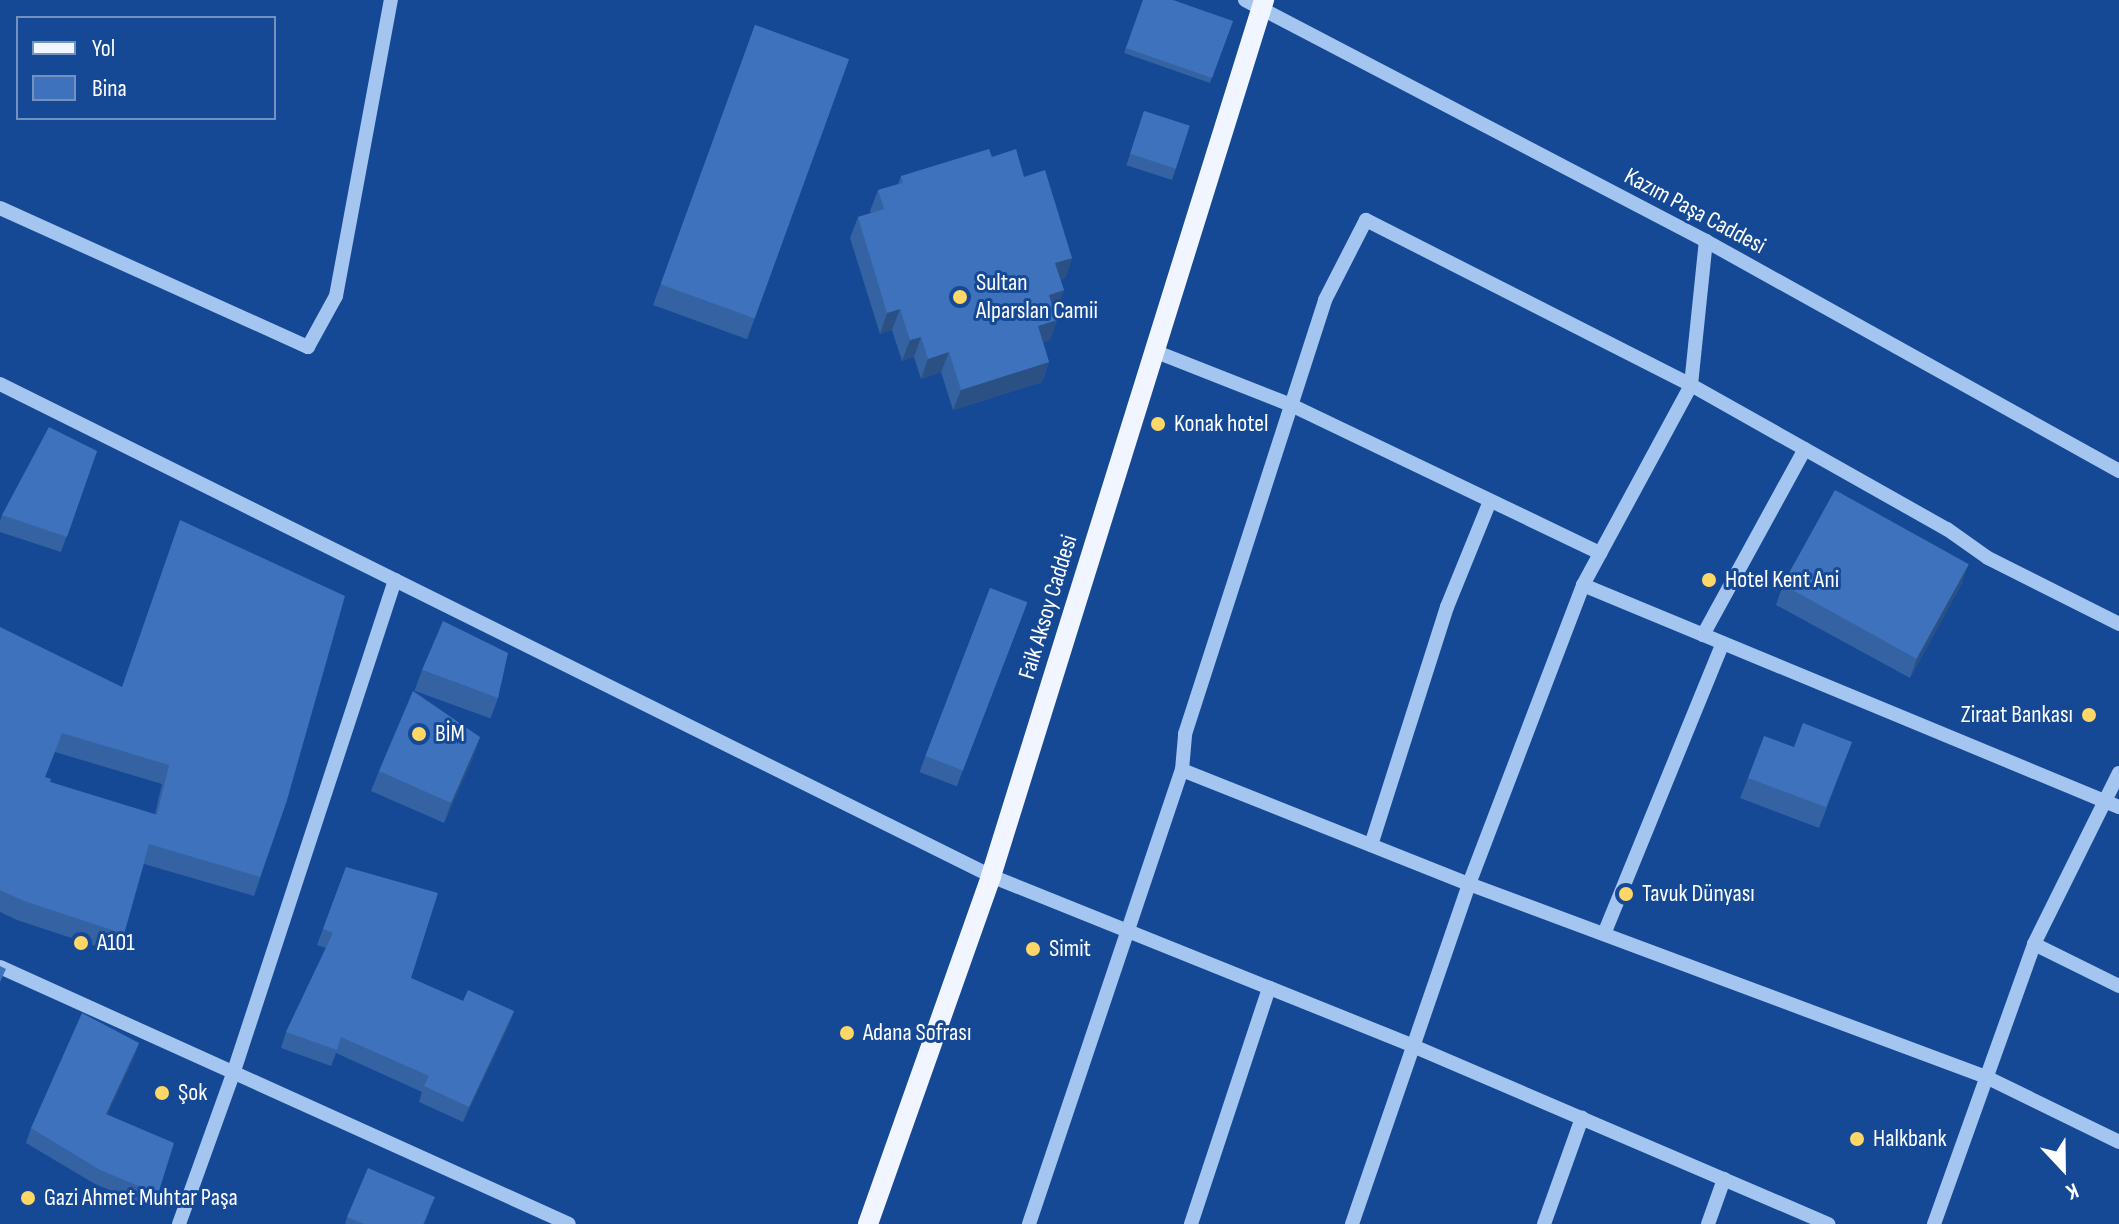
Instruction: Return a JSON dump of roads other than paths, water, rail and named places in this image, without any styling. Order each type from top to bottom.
[{"type":"main road","name":"Faik Aksoy Caddesi","points":[[868,1224],[991,876],[1154,351],[1256,3]]},
{"type":"street","points":[[0,208],[308,347],[336,296],[391,0]]},
{"type":"street","name":"Kazım Paşa Caddesi","points":[[1256,3],[1706,241],[2119,471]]},
{"type":"street","points":[[1029,1224],[1182,770],[1185,734],[1325,300],[1366,220],[1691,385],[1947,529],[1988,558],[2119,624]]},
{"type":"street","points":[[1352,1224],[1469,884],[1583,585],[1691,385],[1706,241]]},
{"type":"street","points":[[1154,351],[1291,405],[1600,553]]},
{"type":"street","points":[[0,384],[991,876],[1413,1046],[1828,1224]]},
{"type":"street","points":[[1703,635],[1805,449]]},
{"type":"street","points":[[1371,845],[1447,607],[1490,501]]},
{"type":"street","points":[[179,1224],[233,1074],[395,580]]},
{"type":"street","points":[[1583,585],[2112,803]]},
{"type":"street","points":[[1604,934],[1723,643]]},
{"type":"street","points":[[1182,770],[1469,884],[1986,1077],[2119,1142]]},
{"type":"street","points":[[1939,1222],[1986,1077],[2034,944],[2112,803],[2119,773]]},
{"type":"street","points":[[2034,944],[2119,986]]},
{"type":"street","points":[[0,967],[569,1224]]},
{"type":"street","points":[[1191,1224],[1269,988]]},
{"type":"street","points":[[1544,1224],[1582,1118]]},
{"type":"street","points":[[1708,1224],[1724,1179]]},
{"type":"place","name":"Sultan Alparslan Camii","points":[[960,297]]},
{"type":"place","name":"Konak hotel","points":[[1158,424]]},
{"type":"place","name":"Hotel Kent Ani","points":[[1709,580]]},
{"type":"place","name":"Ziraat Bankası","points":[[2089,715]]},
{"type":"place","name":"BİM","points":[[419,734]]},
{"type":"place","name":"Tavuk Dünyası","points":[[1626,894]]},
{"type":"place","name":"A101","points":[[81,943]]},
{"type":"place","name":"Simit","points":[[1033,949]]},
{"type":"place","name":"Adana Sofrası","points":[[847,1033]]},
{"type":"place","name":"Şok","points":[[162,1093]]},
{"type":"place","name":"Halkbank","points":[[1857,1139]]},
{"type":"place","name":"Gazi Ahmet Muhtar Paşa","points":[[28,1198]]}]
